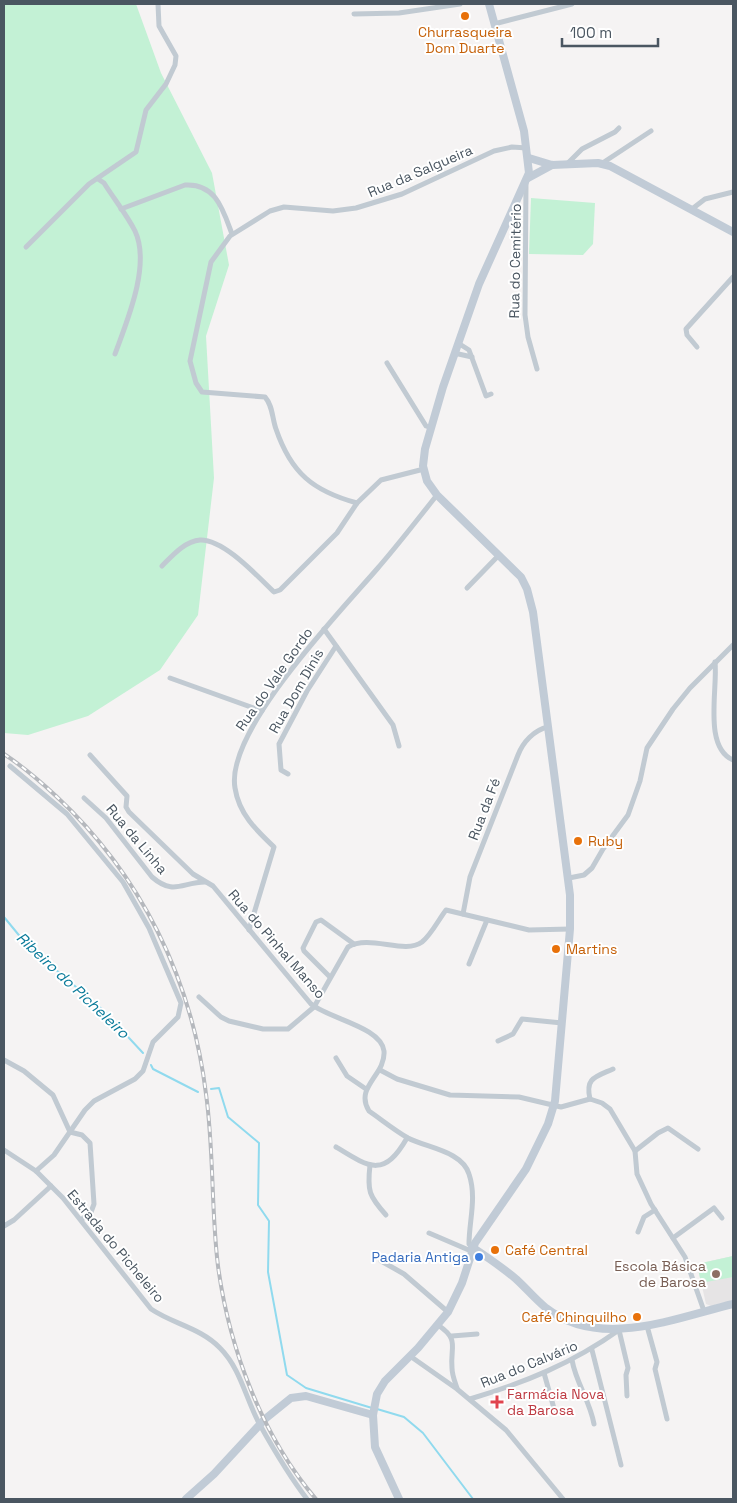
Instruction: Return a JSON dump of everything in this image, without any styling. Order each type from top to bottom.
[{"type":"main road","points":[[399,1499],[376,1451],[373,1410],[385,1381],[410,1356],[448,1312],[462,1283],[472,1249],[526,1169],[548,1124],[554,1106],[570,929],[569,878],[529,595],[524,581],[437,495],[427,481],[424,469],[424,455],[454,353],[479,284],[527,180],[528,148],[489,4]]},
{"type":"main road","points":[[529,158],[552,165]]},
{"type":"main road","points":[[527,180],[552,165],[568,163],[602,164],[620,170],[733,232]]},
{"type":"main road","points":[[472,1249],[504,1269],[545,1308],[560,1317],[585,1325],[619,1330],[647,1326],[733,1304]]},
{"type":"main road","points":[[186,1499],[214,1474],[259,1424],[291,1398],[298,1396],[314,1398],[373,1410]]},
{"type":"street","points":[[26,248],[89,184],[136,152],[146,110],[166,84],[175,65],[176,56],[160,26],[158,4]]},
{"type":"street","points":[[354,14],[413,12],[460,4]]},
{"type":"street","points":[[494,24],[572,4]]},
{"type":"street","points":[[568,163],[582,149],[615,132],[619,128]]},
{"type":"street","points":[[602,164],[651,131]]},
{"type":"street","name":"Rua da Salgueira","points":[[357,503],[319,489],[290,464],[276,428],[270,403],[264,397],[202,392],[196,383],[190,361],[211,262],[232,234],[270,211],[284,207],[333,211],[356,208],[402,194],[494,151],[512,147],[528,148]]},
{"type":"street","points":[[98,179],[104,183],[135,231],[141,259],[125,326],[115,354]]},
{"type":"street","name":"Rua do Cemitério","points":[[527,180],[525,315],[528,338],[537,369]]},
{"type":"street","points":[[121,209],[185,185],[195,184],[203,187],[216,197],[232,234]]},
{"type":"street","points":[[692,209],[705,199],[733,192]]},
{"type":"street","points":[[697,347],[687,335],[686,329],[733,278]]},
{"type":"street","points":[[458,343],[464,345],[472,357],[486,396],[491,394]]},
{"type":"street","points":[[454,353],[472,357]]},
{"type":"street","points":[[387,363],[426,426],[432,428]]},
{"type":"street","points":[[162,566],[181,547],[200,540],[218,545],[240,560],[274,592],[280,590],[337,533],[357,503],[380,480],[424,469]]},
{"type":"street","name":"Rua do Vale Gordo","points":[[249,930],[274,847],[254,828],[244,814],[235,787],[236,759],[250,729],[306,649],[437,495]]},
{"type":"street","points":[[467,588],[499,555]]},
{"type":"street","points":[[324,629],[393,725],[399,746]]},
{"type":"street","points":[[569,878],[584,875],[592,868],[628,815],[640,781],[647,748],[690,688],[733,645]]},
{"type":"street","name":"Rua Dom Dinis","points":[[288,774],[281,770],[279,744],[308,691],[336,646]]},
{"type":"street","points":[[715,662],[717,677],[714,725],[717,739],[724,753],[733,760]]},
{"type":"street","points":[[170,678],[262,712]]},
{"type":"street","name":"Rua da Fé","points":[[464,914],[470,877],[522,745],[538,731],[548,727]]},
{"type":"street","name":"Rua do Pinhal Manso","points":[[90,755],[127,796],[126,807],[129,812],[179,861],[205,882],[213,886],[314,1007],[377,1036],[384,1050],[380,1070]]},
{"type":"street","points":[[10,766],[67,814],[123,882],[149,928],[181,1003],[178,1017],[153,1042],[143,1071],[135,1079],[94,1101],[85,1110],[54,1156],[36,1171]]},
{"type":"street","name":"Rua da Linha","points":[[84,798],[106,818],[152,878],[160,885],[169,888],[183,888],[205,882]]},
{"type":"street","points":[[199,997],[221,1017],[272,1030],[280,1030],[295,1025],[314,1007],[348,947],[354,944],[369,942],[411,946],[422,942],[446,910],[528,930],[570,929]]},
{"type":"street","points":[[330,978],[303,948],[316,922],[321,920],[354,944]]},
{"type":"street","points":[[469,964],[487,920]]},
{"type":"street","points":[[498,1041],[513,1034],[522,1019],[562,1024]]},
{"type":"street","points":[[336,1058],[347,1076],[366,1089]]},
{"type":"street","points":[[4,1060],[24,1071],[53,1095],[70,1132]]},
{"type":"street","points":[[590,1099],[587,1086],[589,1082],[613,1069]]},
{"type":"street","points":[[472,1249],[469,1244],[473,1214],[471,1181],[465,1166],[451,1155],[408,1138],[370,1111],[364,1100],[366,1089],[380,1070],[397,1079],[450,1095],[519,1097],[561,1107],[590,1099],[602,1103],[610,1109],[635,1152],[637,1174],[693,1277],[704,1312]]},
{"type":"street","points":[[635,1152],[658,1133],[668,1128],[698,1149]]},
{"type":"street","points":[[70,1132],[82,1135],[90,1143],[94,1204],[91,1212],[81,1220]]},
{"type":"street","points":[[336,1147],[366,1165],[383,1164],[395,1157],[408,1138]]},
{"type":"street","name":"Estrada do Picheleiro","points":[[4,1150],[36,1171],[51,1186],[81,1220],[151,1309],[161,1316],[203,1334],[222,1349],[231,1361],[259,1424],[307,1499]]},
{"type":"street","points":[[370,1165],[368,1190],[386,1215]]},
{"type":"street","points":[[4,1226],[14,1220],[51,1186]]},
{"type":"street","points":[[673,1238],[714,1208],[722,1218]]},
{"type":"street","points":[[638,1232],[644,1217],[655,1210]]},
{"type":"street","points":[[428,1233],[472,1249]]},
{"type":"street","points":[[381,1262],[404,1274],[448,1312]]},
{"type":"street","points":[[438,1325],[452,1336],[477,1334]]},
{"type":"street","points":[[647,1326],[657,1362],[655,1369],[667,1420]]},
{"type":"street","points":[[619,1330],[628,1368],[626,1375],[627,1396]]},
{"type":"street","name":"Rua do Calvário","points":[[470,1399],[544,1373],[592,1350],[619,1330]]},
{"type":"street","points":[[452,1336],[451,1367],[457,1389]]},
{"type":"street","points":[[592,1350],[621,1465]]},
{"type":"street","points":[[410,1356],[470,1399],[518,1442],[563,1499]]},
{"type":"street","points":[[572,1360],[576,1377],[590,1407],[594,1424]]},
{"type":"street","points":[[544,1373],[555,1412]]},
{"type":"shaded area","name":"Escola Básica de Barosa","points":[[733,1256],[733,1300],[711,1306],[706,1304],[697,1264]]},
{"type":"green space","points":[[4,4],[136,4],[161,73],[212,173],[229,265],[206,336],[214,478],[198,615],[160,670],[88,716],[28,735],[4,733]]},
{"type":"green space","points":[[531,198],[595,203],[593,244],[583,255],[529,254]]},
{"type":"green space","points":[[733,1256],[733,1277],[701,1283],[697,1264]]},
{"type":"waterway","name":"Ribeiro do Picheleiro","points":[[4,917],[27,945],[104,1011],[143,1053]]},
{"type":"waterway","points":[[151,1065],[153,1069],[198,1092]]},
{"type":"waterway","name":"Ribeiro do Picheleiro","points":[[211,1089],[219,1088],[228,1117],[259,1143],[258,1205],[269,1221],[268,1272],[287,1375],[306,1388],[372,1408]]},
{"type":"waterway","name":"Ribeiro do Picheleiro","points":[[377,1409],[404,1417],[423,1433],[473,1499]]},
{"type":"railway","points":[[4,754],[56,796],[86,827],[113,860],[137,895],[158,932],[175,970],[189,1010],[199,1051],[206,1094],[209,1115],[218,1266],[230,1328],[251,1390],[264,1419],[279,1448],[316,1499]]},
{"type":"place","name":"Churrasqueira Dom Duarte","points":[[465,16]]},
{"type":"place","name":"Ruby","points":[[578,841]]},
{"type":"place","name":"Martins","points":[[556,949]]},
{"type":"place","name":"Café Central","points":[[495,1250]]},
{"type":"place","name":"Padaria Antiga","points":[[479,1257]]},
{"type":"place","name":"Escola Básica de Barosa","points":[[716,1274]]},
{"type":"place","name":"Café Chinquilho","points":[[637,1317]]},
{"type":"place","name":"Farmácia Nova da Barosa","points":[[497,1402]]}]
